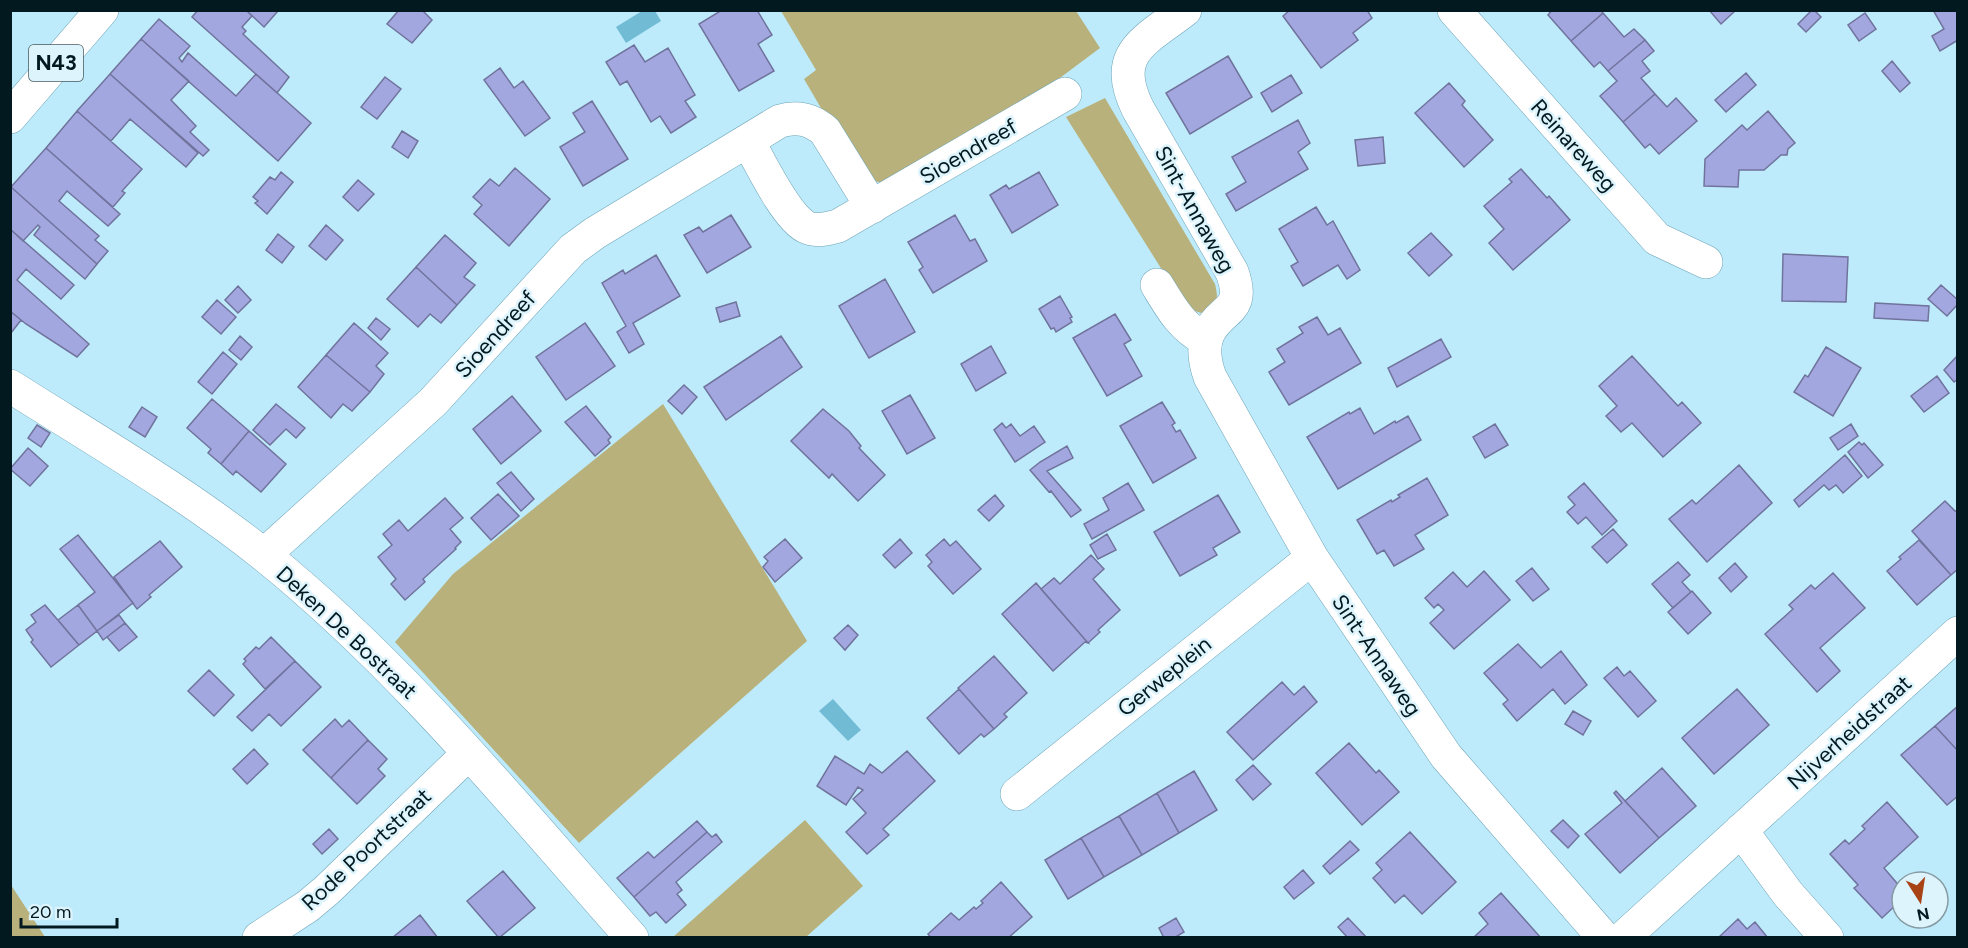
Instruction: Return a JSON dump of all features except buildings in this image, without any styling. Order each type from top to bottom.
[{"type":"street","name":"N43","points":[[10,117],[102,10]]},
{"type":"street","name":"Sint-Annaweg","points":[[1185,10],[1135,49],[1129,63],[1129,73],[1131,92],[1138,109],[1234,278],[1237,291],[1233,304],[1213,326],[1206,340],[1204,356],[1210,377],[1312,558],[1446,756],[1604,938]]},
{"type":"street","name":"Reinareweg","points":[[1454,10],[1657,239],[1706,262]]},
{"type":"street","name":"Sioendreef","points":[[748,141],[790,212],[806,227],[818,230],[838,226],[1065,94]]},
{"type":"street","name":"Sioendreef","points":[[264,555],[433,402],[573,249],[595,233],[748,141],[787,119],[801,118],[814,123],[829,136],[872,207]]},
{"type":"street","points":[[1157,285],[1177,318],[1190,332],[1206,340]]},
{"type":"street","name":"Deken De Bostraat","points":[[10,386],[183,497],[264,555],[377,655],[469,753],[632,938]]},
{"type":"street","name":"Gerweplein","points":[[1017,794],[1312,558]]},
{"type":"street","name":"Nijverheidstraat","points":[[1623,938],[1958,633]]},
{"type":"street","name":"Rode Poortstraat","points":[[259,938],[308,906],[327,890],[469,753]]},
{"type":"street","points":[[1741,830],[1788,894],[1827,938]]},
{"type":"shaded area","points":[[781,11],[1076,11],[1100,48],[1029,101],[882,183],[871,180],[856,168],[804,79],[816,70]]},
{"type":"shaded area","points":[[1105,98],[1215,284],[1216,302],[1201,313],[1186,308],[1066,117]]},
{"type":"shaded area","points":[[663,404],[807,641],[579,843],[395,642],[453,574]]},
{"type":"shaded area","points":[[805,820],[863,886],[806,937],[673,937]]},
{"type":"shaded area","points":[[11,885],[45,937],[11,937]]},
{"type":"water","points":[[642,11],[655,11],[661,21],[626,43],[616,27]]},
{"type":"water","points":[[833,699],[861,730],[848,741],[819,711]]}]
